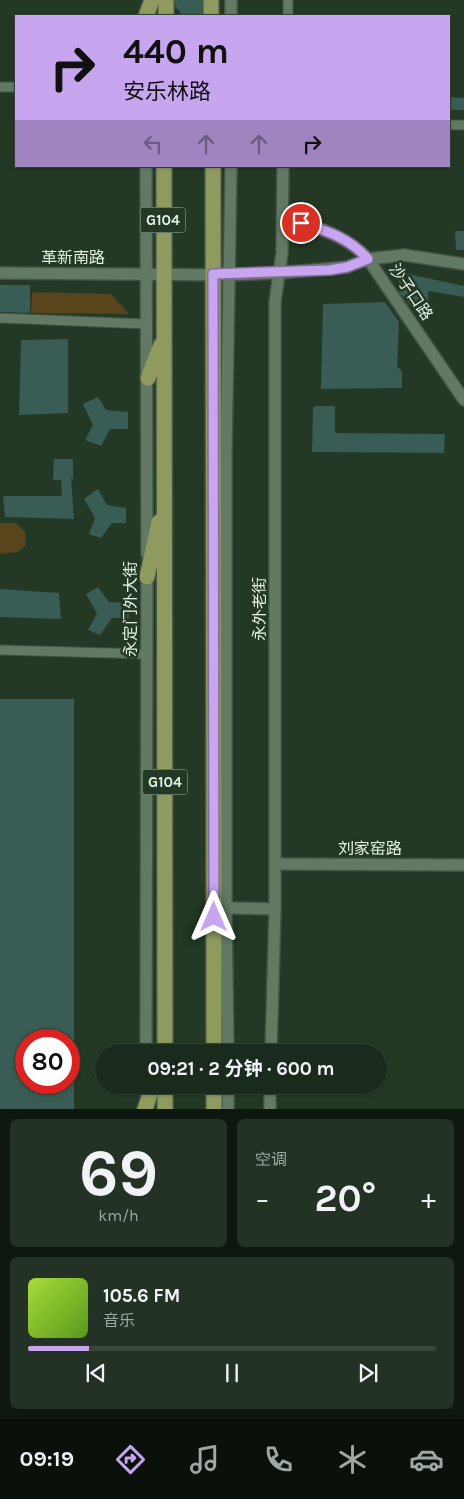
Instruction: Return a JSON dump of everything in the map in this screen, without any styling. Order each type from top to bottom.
[{"type":"highway","points":[[146,15],[152,0]]},
{"type":"highway","points":[[166,0],[166,15]]},
{"type":"highway","points":[[211,0],[212,15]]},
{"type":"highway","name":"G104","points":[[164,167],[164,1044]]},
{"type":"highway","points":[[213,167],[214,1044]]},
{"type":"highway","points":[[148,378],[164,339]]},
{"type":"highway","points":[[147,577],[165,493]]},
{"type":"highway","points":[[145,1109],[150,1094]]},
{"type":"highway","points":[[165,1094],[165,1109]]},
{"type":"highway","points":[[214,1094],[214,1109]]},
{"type":"street","points":[[146,0],[146,15]]},
{"type":"street","points":[[231,0],[231,15]]},
{"type":"street","points":[[288,0],[288,15]]},
{"type":"street","points":[[0,87],[15,87]]},
{"type":"street","points":[[450,125],[464,125]]},
{"type":"street","name":"永定门外大街","points":[[146,167],[148,378],[146,1044]]},
{"type":"street","points":[[228,1044],[226,455],[231,167]]},
{"type":"street","name":"永外老街","points":[[271,1044],[275,909],[275,302],[282,253],[283,167]]},
{"type":"street","name":"沙子口路","points":[[283,216],[339,236],[356,245],[368,259],[464,400]]},
{"type":"street","name":"革新南路","points":[[0,273],[230,275],[279,273],[347,267],[368,259],[404,255],[464,264]]},
{"type":"street","points":[[0,318],[147,324]]},
{"type":"street","points":[[0,650],[147,654]]},
{"type":"street","name":"刘家窑路","points":[[275,864],[464,865]]},
{"type":"street","points":[[226,908],[275,909]]},
{"type":"street","points":[[145,1094],[145,1109]]},
{"type":"street","points":[[228,1094],[228,1109]]},
{"type":"street","points":[[270,1094],[270,1109]]},
{"type":"shaded area","points":[[32,292],[111,294],[129,314],[31,313]]},
{"type":"shaded area","points":[[0,523],[16,523],[25,532],[26,545],[18,552],[0,554]]},
{"type":"building","points":[[175,0],[202,0],[202,14],[182,15],[175,6]]},
{"type":"building","points":[[450,97],[464,98],[464,110],[450,110]]},
{"type":"building","points":[[455,231],[464,231],[464,250],[456,250]]},
{"type":"building","points":[[399,272],[464,286],[464,297],[428,291],[429,314],[422,319],[399,292]]},
{"type":"building","points":[[0,285],[30,285],[30,313],[0,312]]},
{"type":"building","points":[[385,302],[399,322],[397,366],[402,372],[402,388],[321,389],[323,304]]},
{"type":"building","points":[[68,339],[68,413],[19,415],[21,340]]},
{"type":"building","points":[[98,397],[106,410],[128,412],[128,429],[110,429],[101,446],[85,440],[93,425],[83,404]]},
{"type":"building","points":[[335,406],[335,433],[445,434],[444,453],[312,452],[313,407]]},
{"type":"building","points":[[54,459],[73,459],[73,481],[71,477],[74,519],[5,517],[3,496],[62,496],[61,480],[53,480]]},
{"type":"building","points":[[98,489],[107,505],[126,508],[126,523],[112,523],[101,538],[89,534],[95,518],[84,499]]},
{"type":"building","points":[[98,587],[109,602],[129,603],[129,618],[112,618],[100,635],[88,630],[97,614],[86,594]]},
{"type":"building","points":[[0,589],[59,593],[61,619],[0,617]]},
{"type":"building","points":[[0,699],[74,699],[74,1029],[15,1029],[15,1094],[74,1094],[74,1109],[0,1109]]},
{"type":"route","points":[[214,917],[213,274],[230,275],[330,270],[358,264],[368,259],[356,245],[339,236],[301,223]]}]
